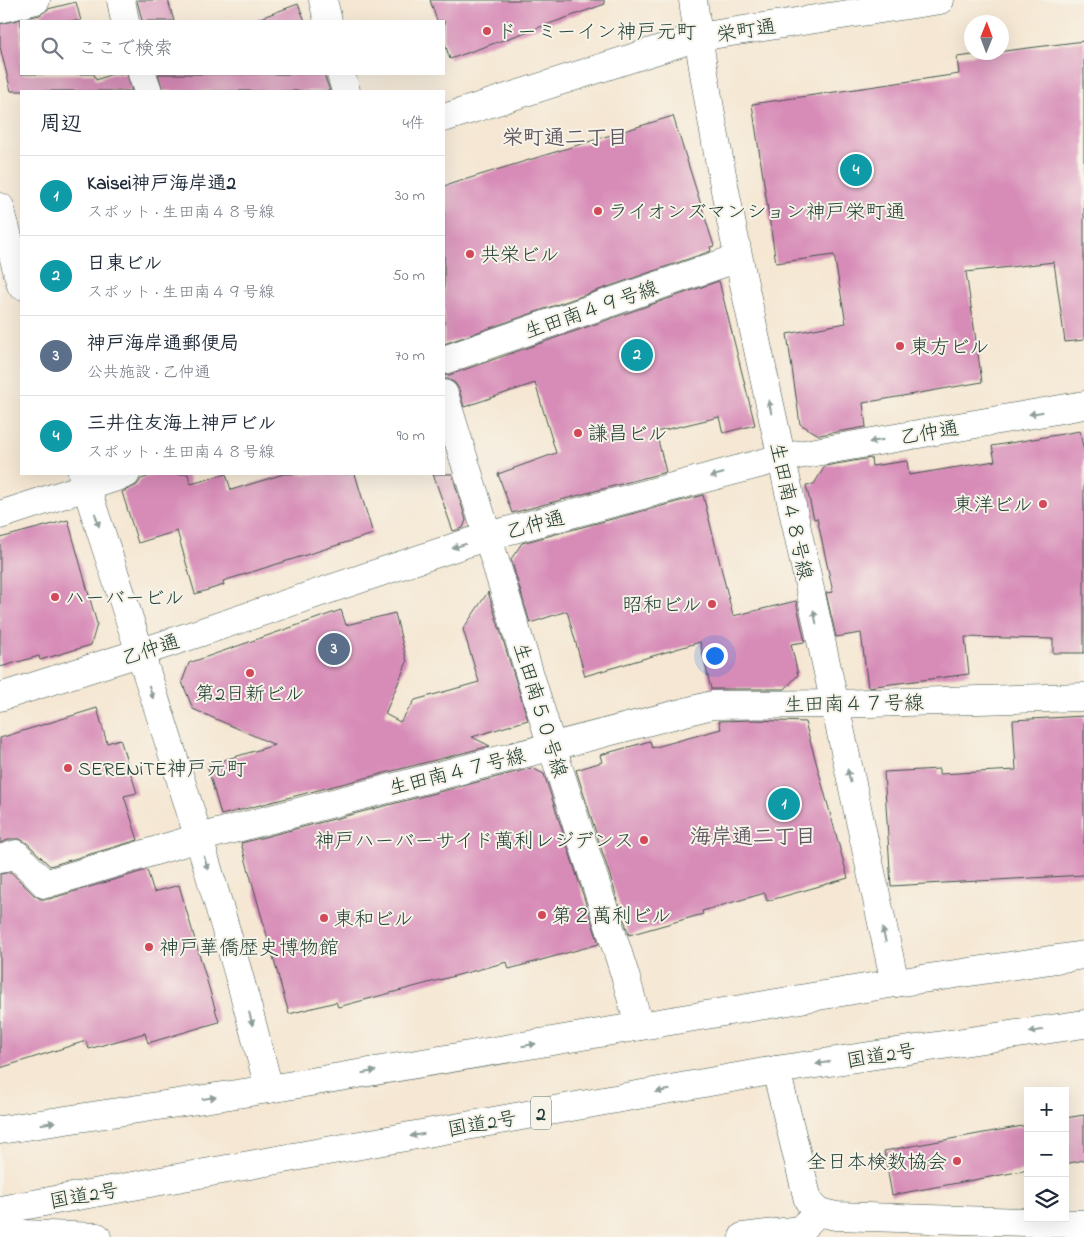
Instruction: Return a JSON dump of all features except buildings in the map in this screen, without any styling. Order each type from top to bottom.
[{"type":"main road","points":[[0,9],[36,0]]},
{"type":"main road","points":[[121,0],[125,20]]},
{"type":"main road","points":[[323,0],[328,20]]},
{"type":"main road","name":"生田南４８号線","points":[[693,0],[698,38],[738,258],[833,704],[895,982]]},
{"type":"main road","name":"栄町通","points":[[445,118],[698,38],[940,0]]},
{"type":"main road","points":[[142,75],[148,90]]},
{"type":"main road","points":[[342,75],[346,90]]},
{"type":"main road","points":[[0,207],[15,273]]},
{"type":"main road","name":"生田南４９号線","points":[[445,360],[738,258]]},
{"type":"main road","name":"生田南５０号線","points":[[445,397],[552,747],[625,975],[639,1026]]},
{"type":"main road","name":"乙仲通","points":[[0,697],[139,653],[488,536],[781,458],[1084,405]]},
{"type":"main road","points":[[0,514],[84,481],[120,475]]},
{"type":"main road","points":[[84,481],[198,838],[269,1089]]},
{"type":"main road","name":"生田南４７号線","points":[[0,859],[16,854],[45,884],[198,838],[712,705],[1084,698]]},
{"type":"main road","points":[[0,1130],[269,1089],[895,982],[1084,955]]},
{"type":"main road","name":"国道2号","points":[[0,1210],[776,1070],[1084,1024]]},
{"type":"main road","points":[[776,1070],[808,1200],[818,1212],[836,1216],[1084,1224]]},
{"type":"main road","points":[[744,1237],[800,1230],[818,1212]]},
{"type":"main road","points":[[0,1232],[97,1237]]},
{"type":"place","name":"ドーミーイン神戸元町","points":[[487,31]]},
{"type":"place","name":"三井住友海上神戸ビル","points":[[856,170]]},
{"type":"place","name":"ライオンズマンション神戸栄町通","points":[[598,211]]},
{"type":"place","name":"共栄ビル","points":[[470,254]]},
{"type":"place","name":"東方ビル","points":[[900,346]]},
{"type":"place","name":"日東ビル","points":[[637,355]]},
{"type":"place","name":"謙昌ビル","points":[[578,433]]},
{"type":"place","name":"東洋ビル","points":[[1043,504]]},
{"type":"place","name":"ハーバービル","points":[[55,597]]},
{"type":"place","name":"昭和ビル","points":[[712,604]]},
{"type":"place","name":"神戸海岸通郵便局","points":[[334,649]]},
{"type":"place","name":"第2日新ビル","points":[[250,673]]},
{"type":"place","name":"SERENiTE神戸元町","points":[[68,768]]},
{"type":"place","name":"Kaisei神戸海岸通2","points":[[784,804]]},
{"type":"place","name":"神戸ハーバーサイド萬利レジデンス","points":[[644,840]]},
{"type":"place","name":"第２萬利ビル","points":[[542,915]]},
{"type":"place","name":"東和ビル","points":[[324,918]]},
{"type":"place","name":"神戸華僑歴史博物館","points":[[149,947]]},
{"type":"place","name":"全日本検数協会","points":[[957,1161]]},
{"type":"district","name":"栄町通二丁目","points":[[565,137]]},
{"type":"district","name":"海岸通二丁目","points":[[753,836]]}]
